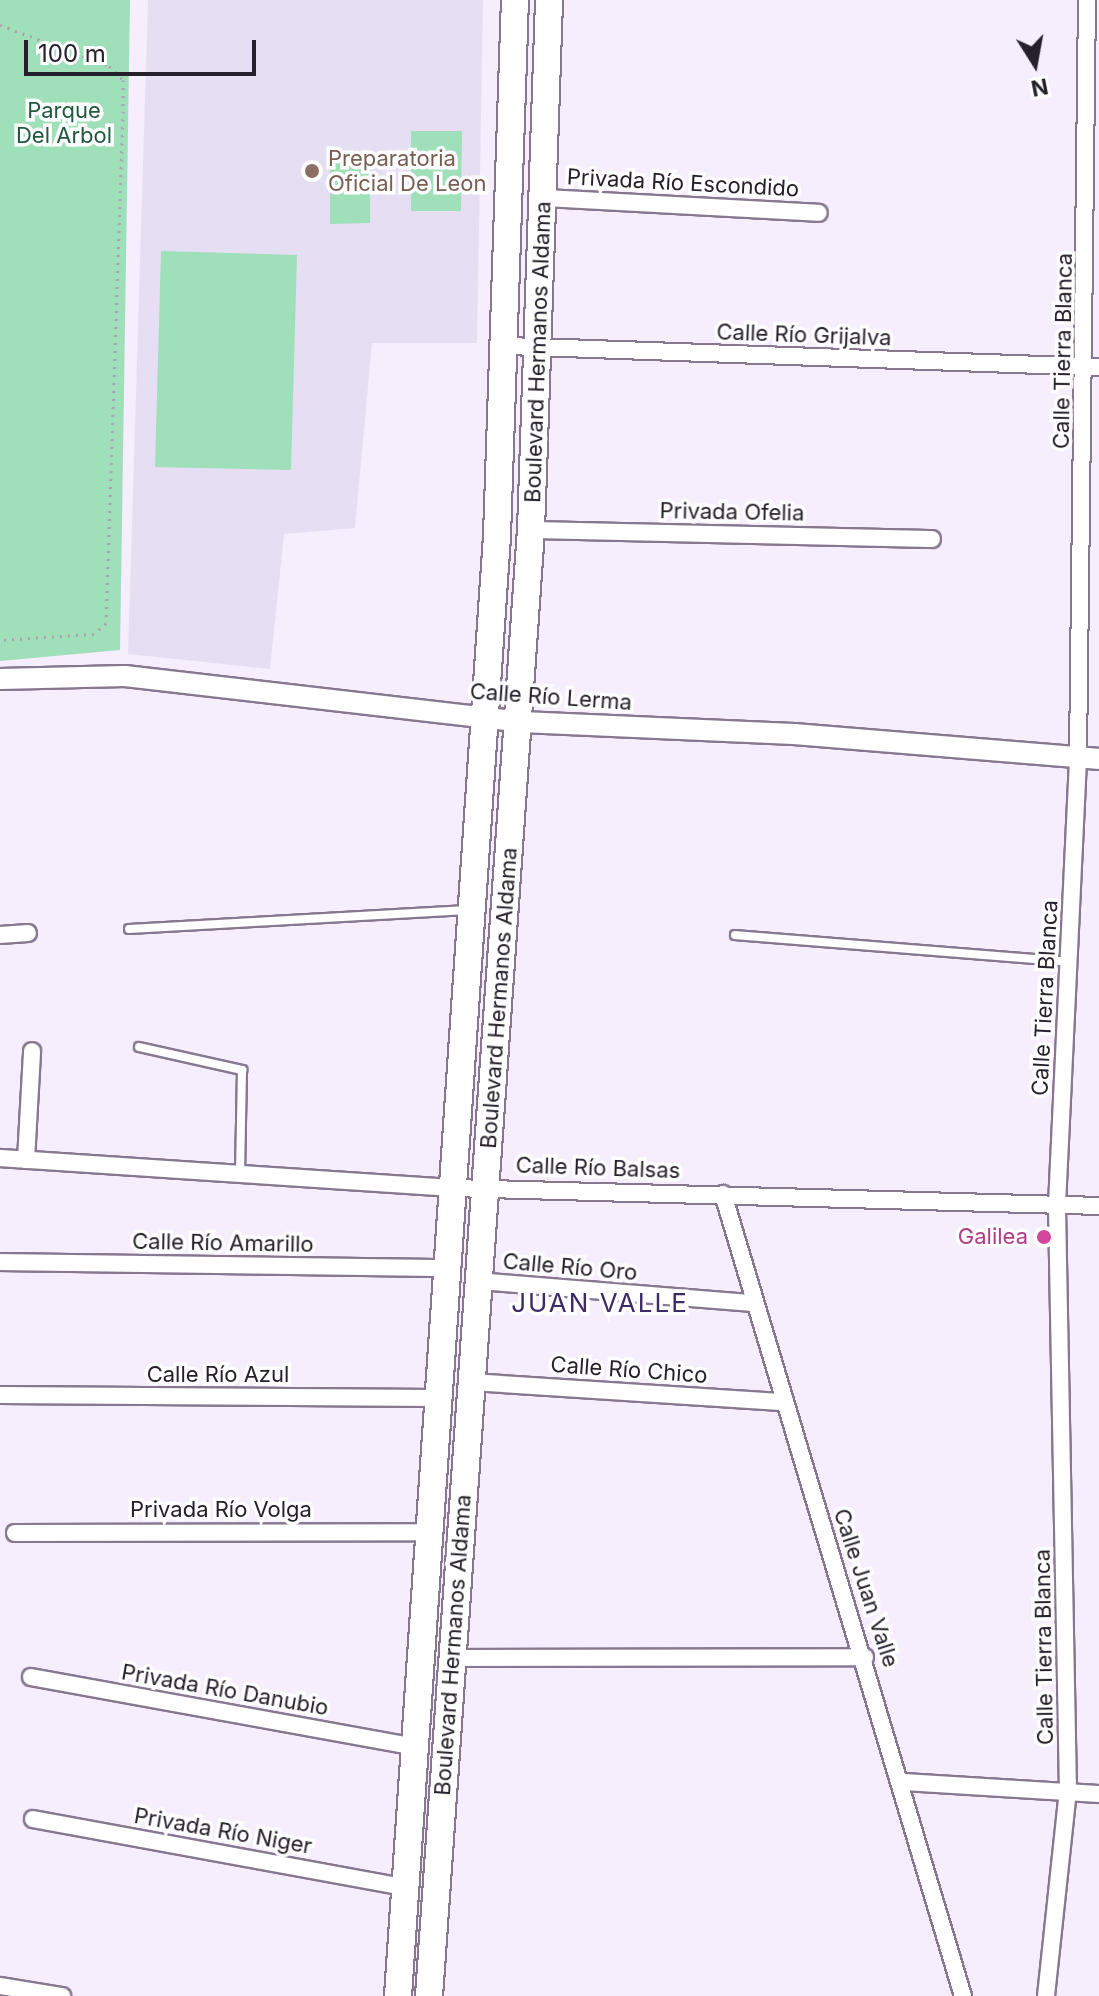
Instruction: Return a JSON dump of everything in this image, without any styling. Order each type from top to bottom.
[{"type":"main road","name":"Boulevard Hermanos Aldama","points":[[398,1996],[426,1532],[472,910],[508,346],[515,0]]},
{"type":"main road","name":"Boulevard Hermanos Aldama","points":[[429,1996],[484,1187],[520,722],[542,348],[549,0]]},
{"type":"street","name":"Calle Tierra Blanca","points":[[1046,1996],[1068,1791],[1057,1205],[1093,367],[1087,0]]},
{"type":"street","name":"Privada Río Escondido","points":[[544,198],[819,213]]},
{"type":"street","name":"Calle Río Grijalva","points":[[508,346],[1093,367]]},
{"type":"street","name":"Privada Ofelia","points":[[531,530],[932,539]]},
{"type":"street","name":"Calle Río Lerma","points":[[0,679],[125,676],[520,722],[1099,759]]},
{"type":"street","points":[[0,935],[28,933]]},
{"type":"street","points":[[26,1160],[32,1051]]},
{"type":"street","name":"Calle Río Balsas","points":[[0,1158],[452,1188],[1099,1206]]},
{"type":"street","name":"Calle Juan Valle","points":[[723,1194],[784,1402],[904,1782],[963,1996]]},
{"type":"street","name":"Calle Río Amarillo","points":[[0,1262],[446,1268]]},
{"type":"street","name":"Calle Río Oro","points":[[478,1281],[754,1303]]},
{"type":"street","name":"Calle Río Chico","points":[[471,1382],[784,1402]]},
{"type":"street","name":"Calle Río Azul","points":[[0,1395],[436,1398]]},
{"type":"street","name":"Privada Río Volga","points":[[15,1533],[426,1532]]},
{"type":"street","points":[[453,1658],[865,1657]]},
{"type":"street","name":"Privada Río Danubio","points":[[31,1677],[412,1746]]},
{"type":"street","points":[[904,1782],[1099,1794]]},
{"type":"street","name":"Privada Río Niger","points":[[33,1819],[404,1887]]},
{"type":"street","points":[[0,1986],[62,1996]]},
{"type":"lane","points":[[129,929],[472,910]]},
{"type":"lane","points":[[735,935],[1068,962]]},
{"type":"lane","points":[[139,1047],[242,1070],[240,1174]]},
{"type":"path","points":[[0,25],[109,66],[123,80],[106,623],[94,634],[0,640]]},
{"type":"shaded area","name":"Preparatoria Oficial De Leon","points":[[148,0],[483,0],[477,343],[372,343],[355,528],[284,534],[270,669],[128,654]]},
{"type":"green space","name":"Parque Del Arbol","points":[[0,0],[130,0],[120,650],[0,661]]},
{"type":"green space","points":[[411,131],[462,131],[461,211],[411,211]]},
{"type":"green space","points":[[330,156],[370,156],[370,223],[330,224]]},
{"type":"green space","points":[[161,251],[297,255],[291,470],[155,467]]},
{"type":"place","name":"Preparatoria Oficial De Leon","points":[[312,171]]},
{"type":"place","name":"Galilea","points":[[1044,1237]]},
{"type":"district","name":"JUAN VALLE","points":[[600,1303]]}]
